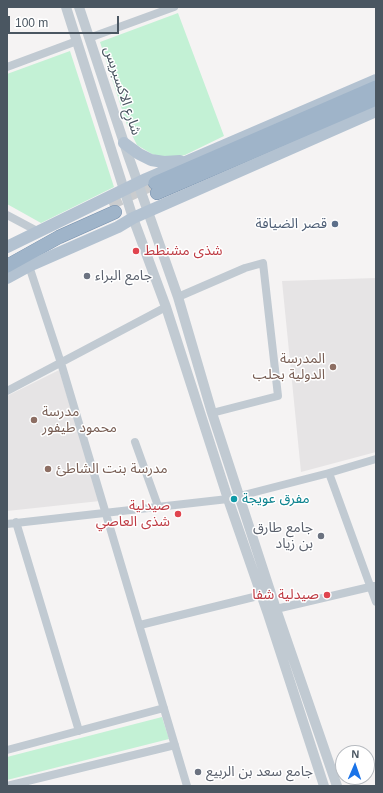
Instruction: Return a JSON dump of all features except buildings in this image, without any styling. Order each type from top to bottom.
[{"type":"highway","points":[[376,87],[156,188],[376,99]]},
{"type":"highway","points":[[7,256],[112,208],[7,266]]},
{"type":"main road","points":[[7,247],[138,183],[376,80]]},
{"type":"main road","points":[[7,278],[29,266],[118,227],[133,218],[376,111]]},
{"type":"main road","points":[[124,143],[139,154],[157,161],[170,162],[197,158]]},
{"type":"street","points":[[66,7],[133,218],[166,307],[228,499],[262,595],[324,786]]},
{"type":"street","name":"شارع الاكسبريس","points":[[79,7],[124,143],[178,297],[212,413],[276,609],[337,786]]},
{"type":"street","points":[[89,38],[174,7]]},
{"type":"street","points":[[7,67],[77,41]]},
{"type":"street","points":[[7,215],[39,232]]},
{"type":"street","points":[[178,297],[245,268],[262,263],[278,396],[212,413]]},
{"type":"street","points":[[29,266],[107,512],[187,786]]},
{"type":"street","points":[[7,391],[166,307]]},
{"type":"street","points":[[136,442],[158,506]]},
{"type":"street","points":[[7,524],[228,499],[329,473],[376,459]]},
{"type":"street","points":[[329,473],[373,586],[376,602]]},
{"type":"street","points":[[16,522],[79,731]]},
{"type":"street","points":[[276,609],[373,586]]},
{"type":"street","points":[[140,625],[262,595]]},
{"type":"street","points":[[7,750],[164,708]]},
{"type":"street","points":[[7,786],[175,745]]},
{"type":"shaded area","name":"المدرسة الدولية بحلب","points":[[376,278],[376,452],[301,472],[282,281]]},
{"type":"shaded area","name":"مدرسة بنت الشاطئ","points":[[59,370],[100,501],[7,511],[7,396]]},
{"type":"green space","points":[[178,13],[224,136],[185,155],[168,159],[152,154],[137,145],[127,125],[100,42]]},
{"type":"green space","points":[[70,51],[114,187],[41,223],[7,204],[7,74]]},
{"type":"green space","points":[[162,717],[169,739],[7,780],[7,757]]},
{"type":"tunnel","points":[[109,204],[155,183]]},
{"type":"place","name":"قصر الضيافة","points":[[335,224]]},
{"type":"place","name":"شذى مشنطط","points":[[136,251]]},
{"type":"place","name":"جامع البراء","points":[[87,276]]},
{"type":"place","name":"المدرسة الدولية بحلب","points":[[333,367]]},
{"type":"place","name":"مدرسة محمود طيفور","points":[[34,420]]},
{"type":"place","name":"مدرسة بنت الشاطئ","points":[[48,469]]},
{"type":"place","name":"مفرق عويجة","points":[[234,499]]},
{"type":"place","name":"صيدلية شذى العاصي","points":[[178,514]]},
{"type":"place","name":"جامع طارق بن زياد","points":[[321,536]]},
{"type":"place","name":"صيدلية شفا","points":[[327,595]]},
{"type":"place","name":"جامع سعد بن الربيع","points":[[198,772]]}]
